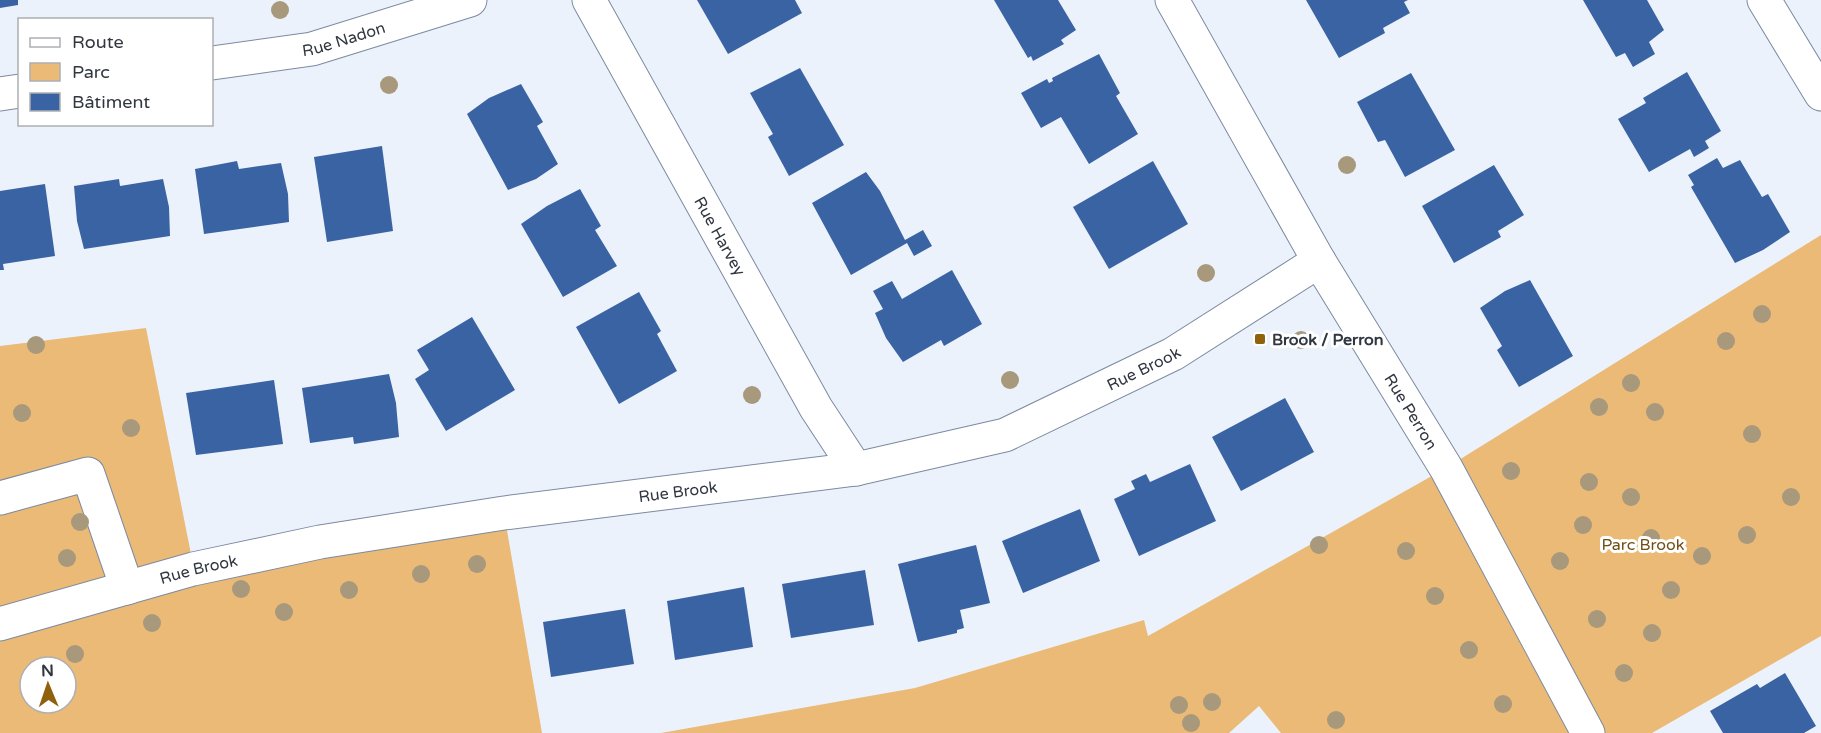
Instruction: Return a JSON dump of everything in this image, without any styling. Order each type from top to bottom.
[{"type":"street","name":"Rue Nadon","points":[[213,63],[312,48],[471,0]]},
{"type":"street","name":"Rue Harvey","points":[[589,0],[816,408],[856,469]]},
{"type":"street","name":"Rue Perron","points":[[1172,0],[1319,261],[1446,468],[1588,733]]},
{"type":"street","points":[[1764,0],[1821,94]]},
{"type":"street","points":[[0,94],[18,91]]},
{"type":"street","name":"Rue Brook","points":[[0,624],[194,569],[320,542],[504,513],[856,469],[1005,435],[1173,354],[1319,261]]},
{"type":"street","points":[[0,498],[88,474],[127,588]]},
{"type":"green space","name":"Parc Brook","points":[[1821,235],[1821,636],[1652,733],[1281,733],[1259,706],[1229,733],[661,733],[915,688],[1144,620],[1148,636],[1446,468]]},
{"type":"green space","points":[[146,328],[194,569],[504,513],[542,733],[0,733],[0,346]]},
{"type":"building","points":[[0,0],[18,0],[18,5],[0,8]]},
{"type":"building","points":[[697,0],[795,0],[802,13],[728,54]]},
{"type":"building","points":[[994,0],[1058,0],[1076,30],[1061,40],[1064,44],[1033,61],[1031,56],[1028,58]]},
{"type":"building","points":[[1306,0],[1408,0],[1404,2],[1410,13],[1383,28],[1385,33],[1339,58]]},
{"type":"building","points":[[1583,0],[1647,0],[1664,30],[1649,42],[1655,54],[1633,67],[1625,53],[1616,57]]},
{"type":"building","points":[[1099,54],[1120,93],[1116,96],[1138,134],[1089,164],[1061,117],[1041,128],[1021,93],[1047,79],[1049,83],[1053,81],[1052,78]]},
{"type":"building","points":[[800,68],[844,145],[789,176],[768,137],[773,134],[750,93]]},
{"type":"building","points":[[1687,72],[1721,131],[1705,141],[1709,148],[1694,157],[1690,149],[1649,172],[1618,119],[1646,103],[1643,98]]},
{"type":"building","points":[[1411,73],[1455,150],[1405,177],[1385,140],[1378,142],[1357,102]]},
{"type":"building","points":[[521,84],[543,122],[537,126],[558,164],[536,179],[508,190],[467,114],[489,98]]},
{"type":"building","points":[[382,146],[393,231],[327,242],[314,157]]},
{"type":"building","points":[[1717,158],[1723,168],[1740,160],[1762,197],[1768,194],[1790,232],[1763,250],[1735,263],[1691,187],[1694,185],[1688,175]]},
{"type":"building","points":[[237,161],[239,169],[281,163],[288,194],[289,222],[204,234],[195,169]]},
{"type":"building","points":[[1153,161],[1188,224],[1109,269],[1073,207]]},
{"type":"building","points":[[1494,165],[1524,215],[1498,231],[1501,237],[1454,263],[1422,206]]},
{"type":"building","points":[[866,172],[880,191],[905,240],[923,230],[932,246],[914,256],[907,243],[851,275],[812,203]]},
{"type":"building","points":[[119,179],[120,186],[163,179],[169,207],[170,236],[84,249],[77,221],[74,186]]},
{"type":"building","points":[[45,184],[55,256],[3,264],[4,270],[0,270],[0,191]]},
{"type":"building","points":[[580,189],[601,226],[595,230],[617,266],[563,297],[521,224],[547,206]]},
{"type":"building","points":[[952,270],[982,324],[944,346],[941,340],[903,362],[886,338],[875,313],[883,309],[873,291],[892,281],[902,299]]},
{"type":"building","points":[[1530,280],[1573,356],[1519,387],[1497,350],[1502,346],[1480,308],[1505,291]]},
{"type":"building","points":[[639,292],[661,331],[657,334],[677,371],[619,404],[576,327]]},
{"type":"building","points":[[472,317],[515,390],[446,431],[415,379],[429,370],[417,350]]},
{"type":"building","points":[[389,374],[396,403],[399,437],[354,444],[353,437],[310,443],[302,388]]},
{"type":"building","points":[[274,380],[283,444],[196,455],[186,393]]},
{"type":"building","points":[[1285,398],[1314,452],[1241,491],[1212,437]]},
{"type":"building","points":[[1190,464],[1216,521],[1139,556],[1114,499],[1135,489],[1131,481],[1146,474],[1150,482]]},
{"type":"building","points":[[1080,509],[1100,561],[1023,593],[1002,541]]},
{"type":"building","points":[[976,545],[990,603],[960,610],[964,628],[957,630],[957,633],[918,642],[898,564]]},
{"type":"building","points":[[865,570],[874,625],[791,638],[782,584]]},
{"type":"building","points":[[744,587],[753,647],[675,660],[667,601]]},
{"type":"building","points":[[625,609],[634,664],[551,677],[543,622]]},
{"type":"building","points":[[1785,673],[1816,726],[1804,733],[1723,733],[1710,711],[1757,684],[1760,688]]},
{"type":"place","name":"Brook / Perron","points":[[1260,339]]}]
